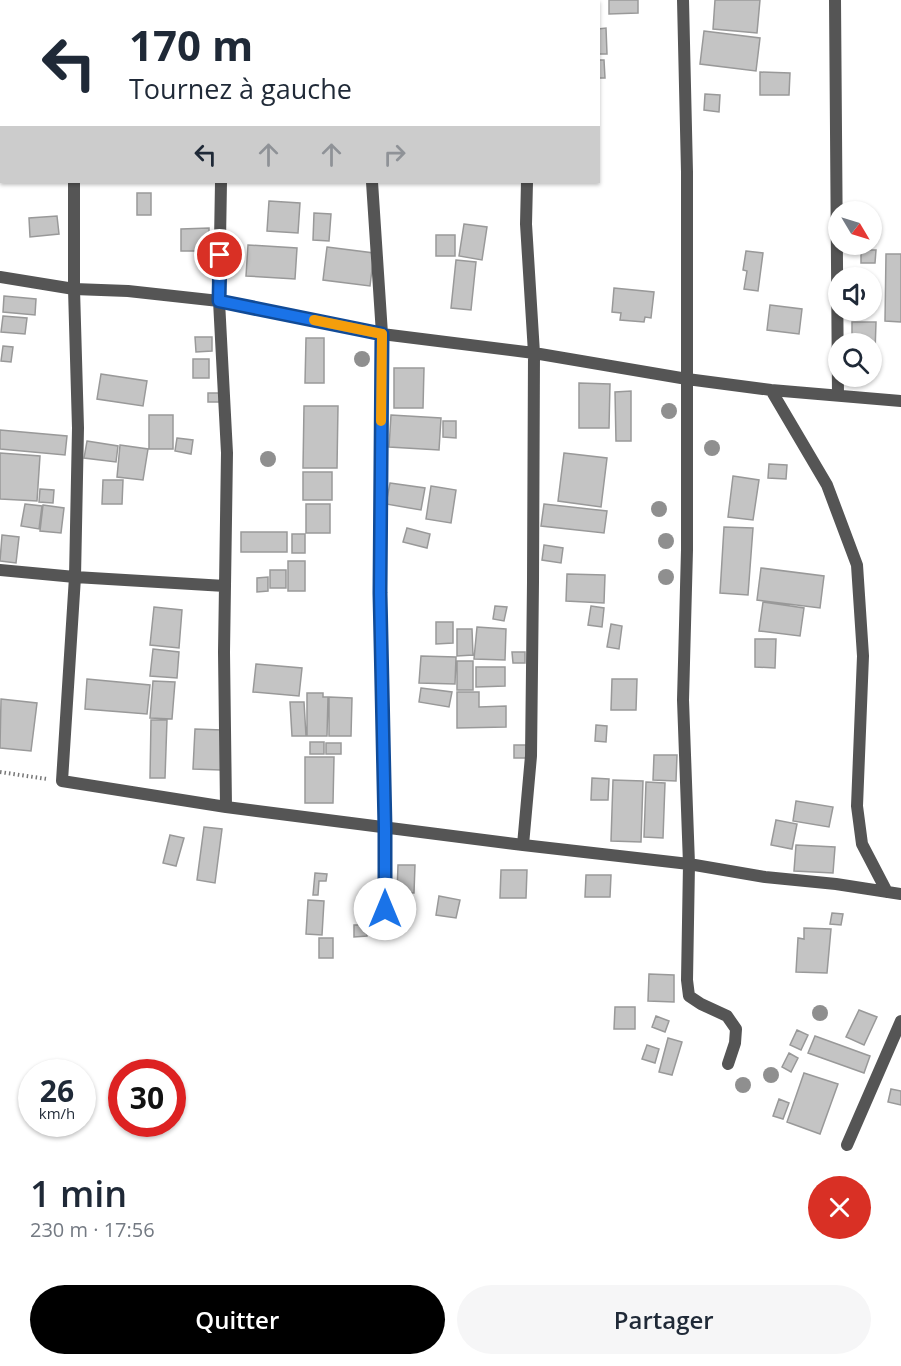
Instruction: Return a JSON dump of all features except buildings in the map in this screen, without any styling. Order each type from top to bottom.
[{"type":"street","points":[[683,0],[687,172],[687,550],[683,700],[689,864],[687,980],[689,996],[727,1016],[736,1029],[735,1042],[728,1065]]},
{"type":"street","points":[[835,0],[838,395]]},
{"type":"street","points":[[74,183],[78,429],[75,577],[62,781],[226,807],[689,864],[765,877],[836,884],[901,894]]},
{"type":"street","points":[[221,183],[219,301],[227,453],[224,652],[226,807]]},
{"type":"street","points":[[372,183],[382,334],[380,593],[385,909]]},
{"type":"street","points":[[523,845],[531,756],[534,353],[526,224],[527,183]]},
{"type":"street","points":[[0,277],[74,289],[128,291],[219,301],[382,334],[534,353],[687,379],[771,390],[901,401]]},
{"type":"street","points":[[771,390],[827,485],[857,565],[863,656],[858,806],[862,844],[887,892]]},
{"type":"street","points":[[0,570],[225,586]]},
{"type":"street","points":[[847,1145],[901,1021]]},
{"type":"path","points":[[0,772],[62,781]]},
{"type":"slow traffic","points":[[314,320],[382,334],[381,421]]},
{"type":"route","points":[[220,255],[219,301],[382,334],[380,593],[385,909]]}]
